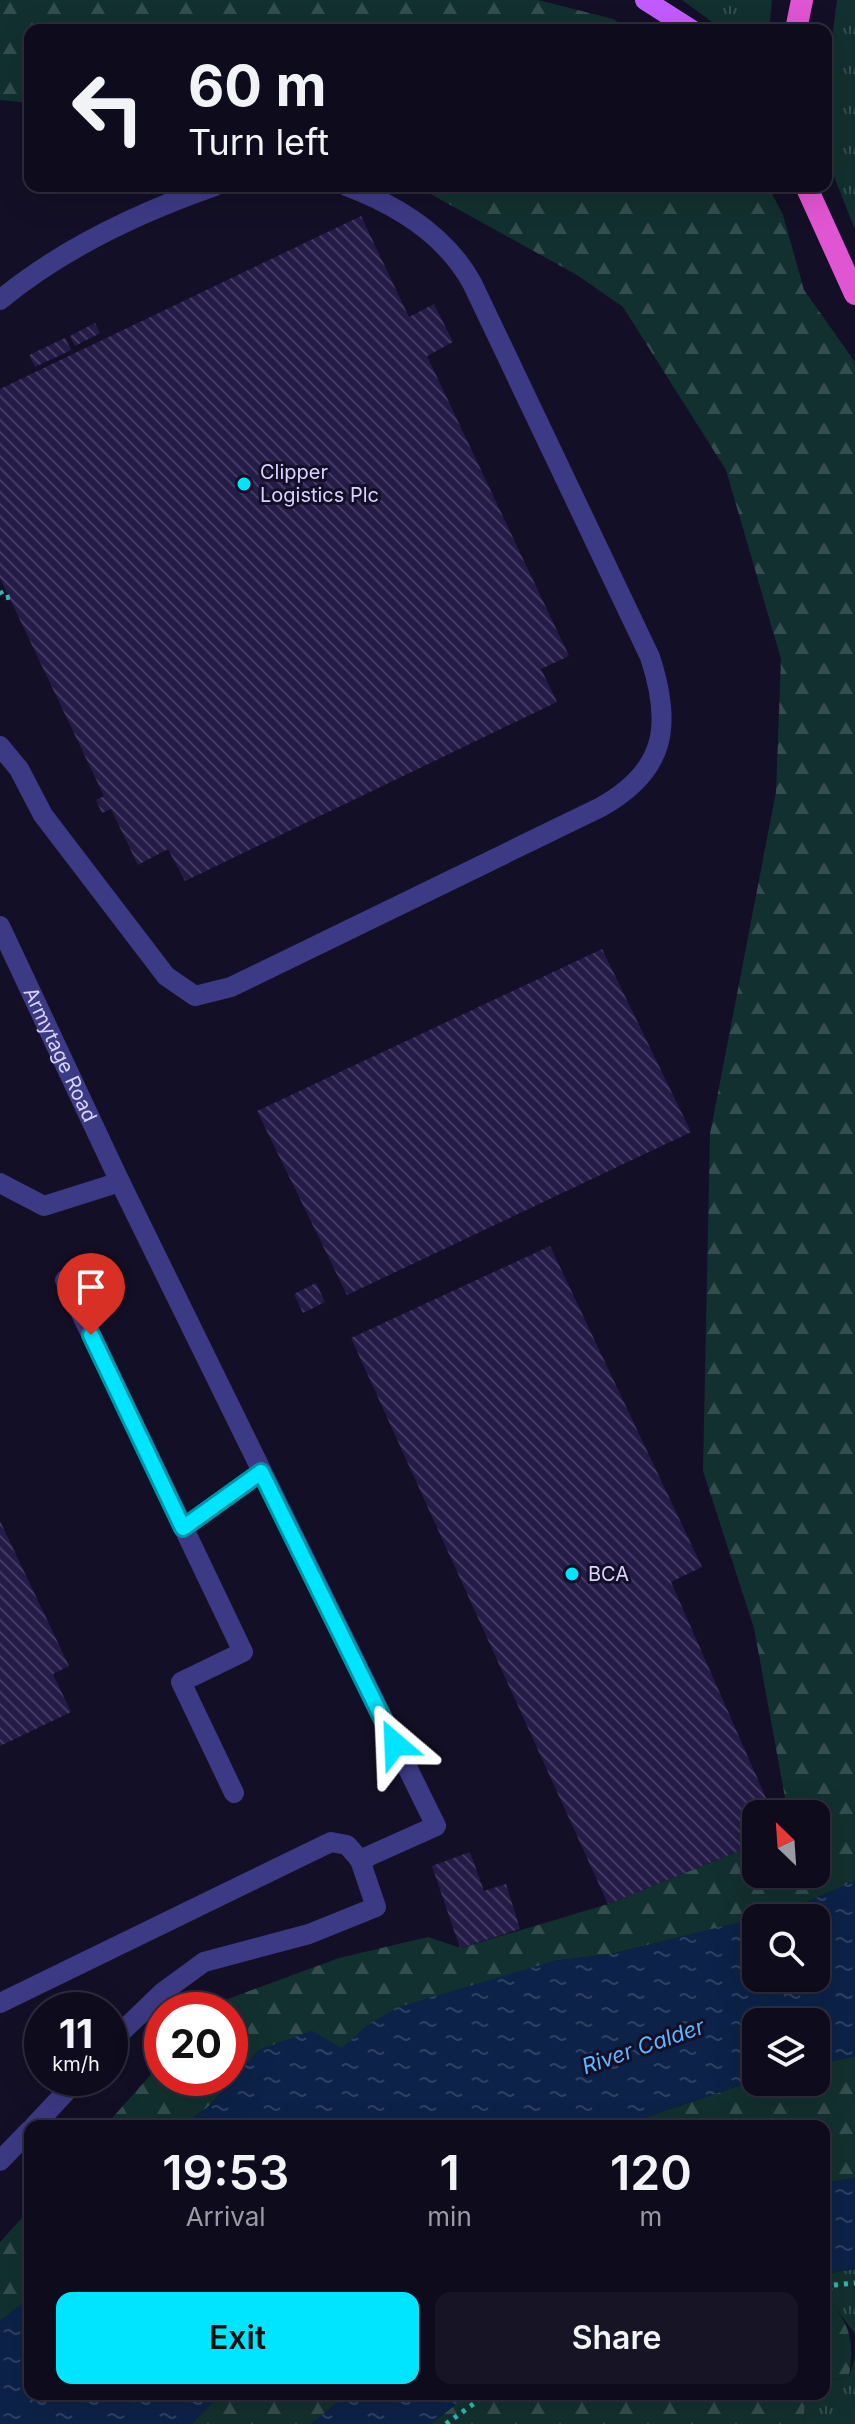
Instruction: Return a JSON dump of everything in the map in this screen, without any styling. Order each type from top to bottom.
[{"type":"highway","points":[[797,24],[802,0]]},
{"type":"highway","points":[[809,192],[855,294]]},
{"type":"main road","points":[[645,0],[683,24]]},
{"type":"street","points":[[0,300],[68,253],[155,210],[200,192]]},
{"type":"street","points":[[0,746],[19,769],[43,815],[166,976],[195,996],[231,987],[601,807],[635,783],[649,765],[663,732],[664,718],[661,690],[650,657],[472,283],[460,262],[433,233],[362,192]]},
{"type":"street","name":"Armytage Road","points":[[0,926],[120,1182],[436,1826],[360,1860]]},
{"type":"street","points":[[0,1183],[44,1206],[120,1182]]},
{"type":"street","points":[[65,1280],[243,1652],[181,1682],[234,1793]]},
{"type":"street","points":[[183,1528],[261,1472]]},
{"type":"street","points":[[0,2003],[331,1842],[347,1845],[360,1860],[376,1907],[309,1934],[204,1962],[163,1992],[128,2026]]},
{"type":"street","points":[[40,2120],[62,2096]]},
{"type":"street","points":[[0,2161],[24,2136]]},
{"type":"path","points":[[0,591],[4,598],[10,597]]},
{"type":"path","points":[[830,2285],[855,2283]]},
{"type":"path","points":[[446,2424],[479,2400]]},
{"type":"green space","points":[[0,0],[538,0],[613,19],[621,24],[24,24],[24,102],[0,100]]},
{"type":"green space","points":[[682,0],[772,0],[770,24],[715,24]]},
{"type":"green space","points":[[837,0],[855,0],[855,230],[832,171],[832,38]]},
{"type":"green space","points":[[427,192],[771,192],[783,215],[804,290],[855,362],[855,1881],[802,1904],[742,1904],[742,1922],[611,1954],[554,1961],[369,2024],[342,2049],[312,2031],[259,2050],[248,2062],[247,1992],[339,1958],[428,1937],[461,1948],[608,1904],[742,1850],[742,1888],[830,1888],[830,1800],[785,1800],[754,1628],[703,1471],[710,1134],[776,792],[781,659],[726,470],[623,307],[577,275]]},
{"type":"green space","points":[[855,2056],[855,2178],[830,2182],[830,2120],[638,2120],[742,2085],[742,2096],[830,2096],[830,2062]]},
{"type":"green space","points":[[144,2082],[144,2096],[218,2096],[190,2120],[110,2120]]},
{"type":"green space","points":[[24,2216],[24,2303],[0,2321],[0,2242]]},
{"type":"green space","points":[[855,2269],[855,2334],[830,2301],[830,2273]]},
{"type":"green space","points":[[830,2301],[848,2331],[851,2351],[849,2377],[830,2380]]},
{"type":"green space","points":[[855,2357],[855,2424],[803,2424],[805,2400],[830,2400],[830,2380],[849,2377]]},
{"type":"green space","points":[[214,2400],[341,2400],[311,2424],[192,2424]]},
{"type":"green space","points":[[461,2400],[805,2400],[803,2424],[431,2424]]},
{"type":"water","name":"River Calder","points":[[855,1881],[855,2056],[830,2062],[830,2008],[742,2008],[742,2085],[638,2120],[190,2120],[218,2096],[248,2096],[248,2062],[259,2050],[312,2031],[342,2048],[369,2024],[398,2007],[554,1961],[611,1954],[742,1921],[742,1992],[830,1992],[830,1904],[802,1904]]},
{"type":"water","points":[[855,2178],[855,2269],[830,2273],[830,2182]]},
{"type":"water","points":[[24,2303],[24,2400],[214,2400],[192,2424],[0,2424],[0,2321]]},
{"type":"water","points":[[341,2400],[461,2400],[431,2424],[311,2424]]},
{"type":"building","name":"Clipper Logistics Plc","points":[[361,216],[409,317],[434,304],[453,342],[427,356],[569,656],[541,669],[557,702],[185,881],[168,849],[138,865],[111,809],[102,813],[96,800],[104,796],[0,578],[0,389]]},
{"type":"building","points":[[95,323],[100,333],[75,346],[70,336]]},
{"type":"building","points":[[65,338],[71,350],[35,367],[29,355]]},
{"type":"building","points":[[602,949],[691,1132],[347,1295],[257,1111]]},
{"type":"building","name":"BCA","points":[[550,1246],[702,1567],[671,1582],[767,1800],[742,1800],[742,1850],[608,1904],[351,1338]]},
{"type":"building","points":[[316,1283],[325,1302],[303,1313],[294,1294]]},
{"type":"building","points":[[0,1521],[69,1666],[53,1674],[71,1712],[0,1746]]},
{"type":"building","points":[[470,1852],[484,1891],[506,1884],[520,1929],[460,1948],[432,1866]]},
{"type":"place","name":"Clipper Logistics Plc","points":[[244,484]]},
{"type":"place","name":"BCA","points":[[572,1574]]},
{"type":"route","points":[[91,1335],[183,1528],[196,1522],[261,1472],[395,1744]]}]
